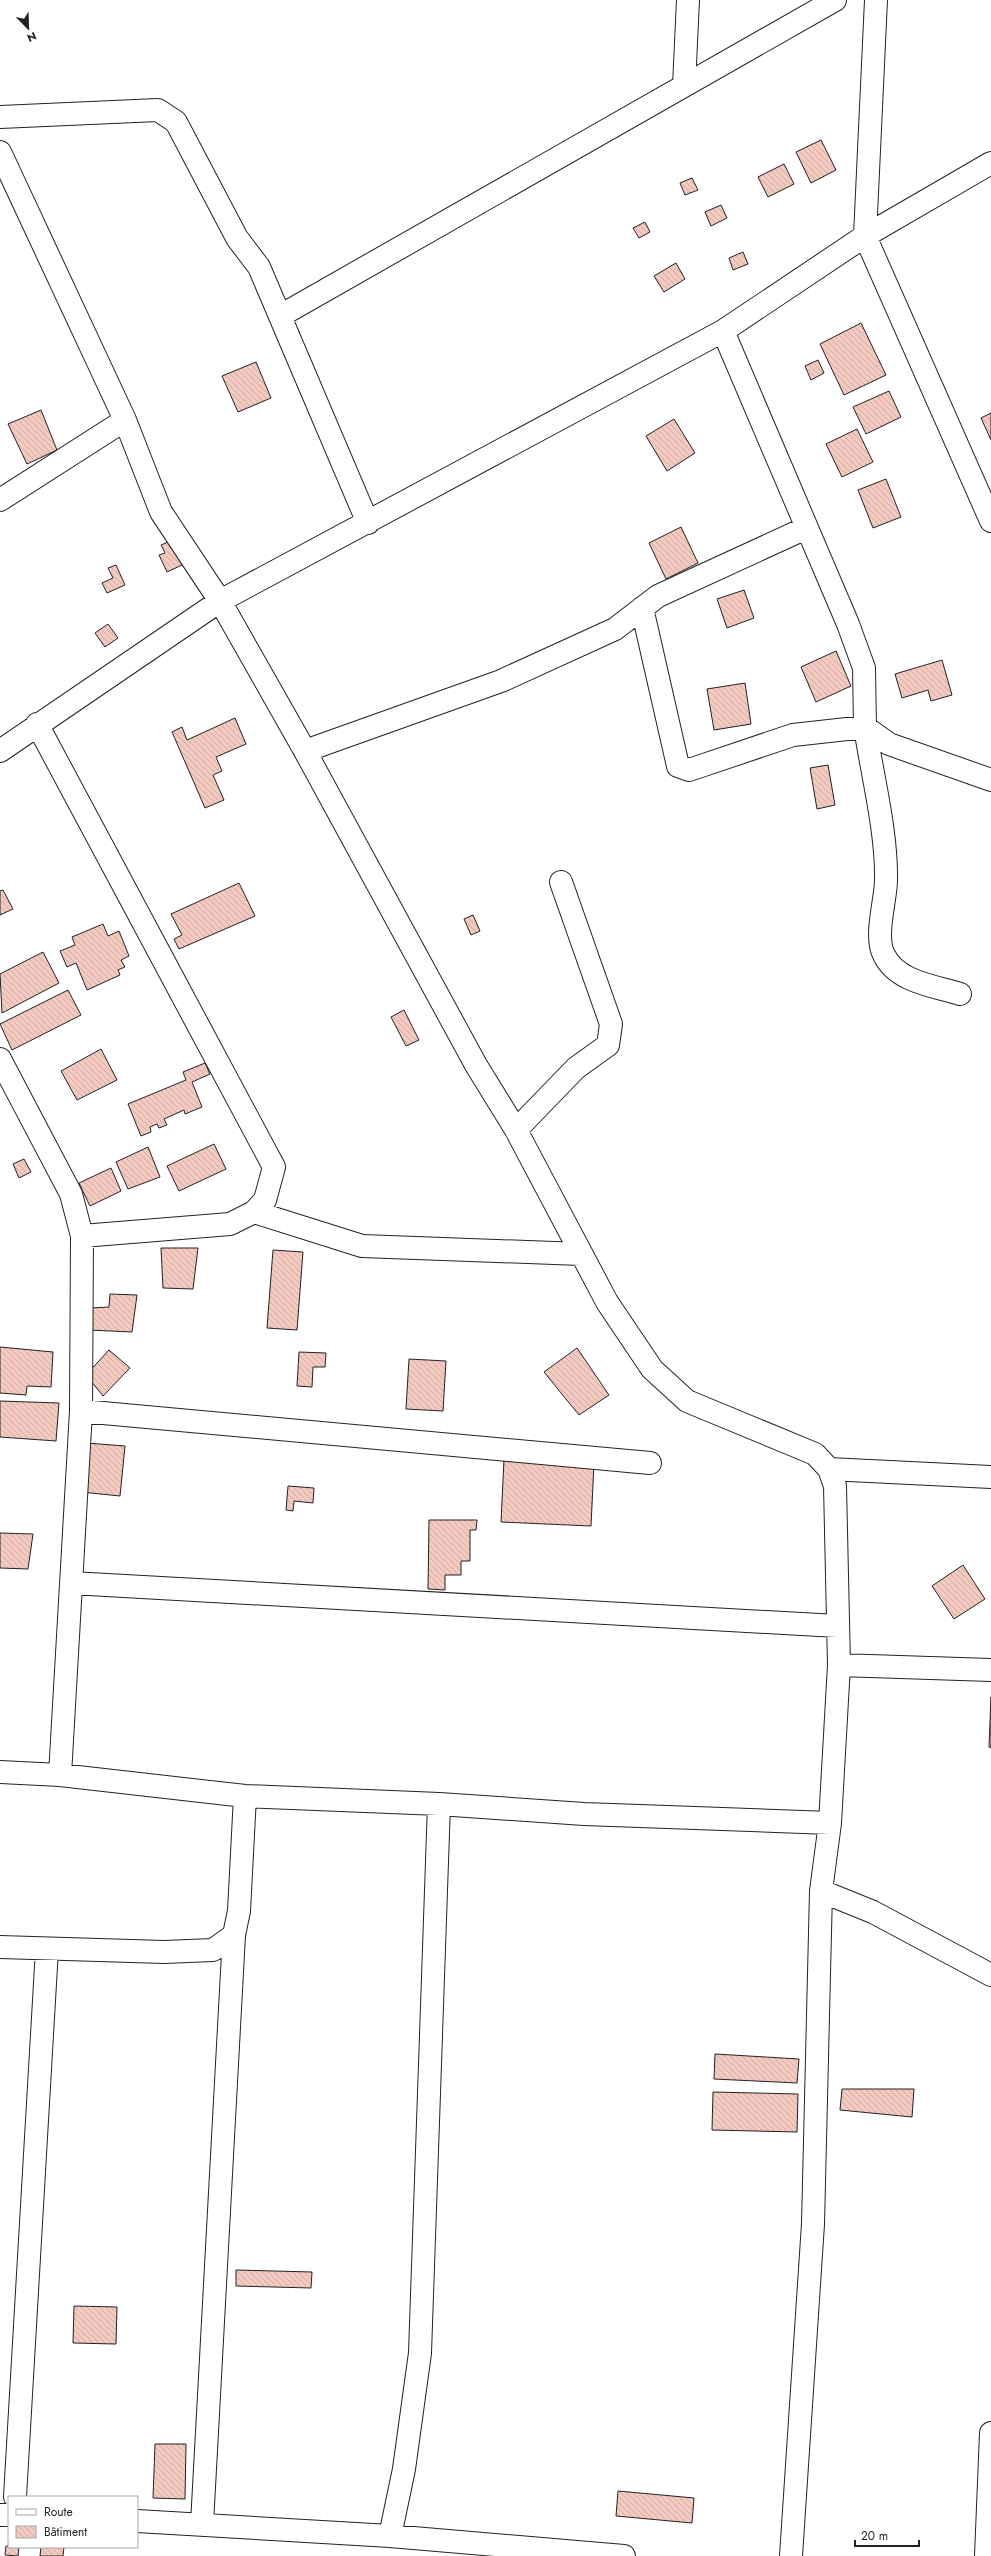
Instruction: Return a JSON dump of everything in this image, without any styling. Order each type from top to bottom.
[{"type":"street","points":[[684,86],[688,0]]},
{"type":"street","points":[[280,316],[835,0]]},
{"type":"street","points":[[876,0],[865,236],[991,521]]},
{"type":"street","points":[[0,117],[158,110],[176,122],[237,238],[259,267],[368,523]]},
{"type":"street","points":[[0,152],[125,420],[161,512],[220,601],[305,751],[476,1064],[516,1130],[607,1302],[652,1369],[687,1401],[815,1454],[829,1468],[835,1486],[839,1664],[830,1823],[821,1891],[813,2224],[791,2556]]},
{"type":"street","points":[[0,750],[220,601],[368,523],[723,331],[865,236],[991,163]]},
{"type":"street","points":[[723,331],[848,624],[864,668],[865,727],[886,853],[886,882],[880,932],[884,955],[904,977],[960,994]]},
{"type":"street","points":[[0,500],[125,420]]},
{"type":"street","points":[[305,751],[501,681],[615,629],[658,596],[806,528]]},
{"type":"street","points":[[642,608],[678,766],[689,770],[793,735],[865,727],[890,744],[991,780]]},
{"type":"street","points":[[37,724],[274,1167],[265,1200],[254,1212],[230,1224],[82,1236]]},
{"type":"street","points":[[516,1130],[576,1068],[608,1045],[611,1024],[560,882]]},
{"type":"street","points":[[0,1059],[71,1194],[82,1236],[81,1411],[60,1775]]},
{"type":"street","points":[[254,1212],[362,1246],[581,1254]]},
{"type":"street","points":[[81,1411],[650,1463]]},
{"type":"street","points":[[829,1468],[991,1477]]},
{"type":"street","points":[[71,1583],[837,1626]]},
{"type":"street","points":[[839,1664],[991,1670]]},
{"type":"street","points":[[0,1772],[60,1775],[245,1796],[439,1804],[584,1814],[830,1823]]},
{"type":"street","points":[[202,2524],[234,1935],[239,1911],[245,1796]]},
{"type":"street","points":[[390,2536],[404,2469],[420,2353],[439,1804]]},
{"type":"street","points":[[821,1891],[873,1912],[991,1975]]},
{"type":"street","points":[[0,1947],[164,1952],[212,1950],[234,1935]]},
{"type":"street","points":[[15,2496],[47,1948]]},
{"type":"street","points":[[986,2556],[991,2433]]},
{"type":"street","points":[[138,2521],[390,2536],[624,2556]]},
{"type":"building","points":[[821,140],[836,170],[811,183],[796,152]]},
{"type":"building","points":[[784,164],[794,184],[768,197],[758,177]]},
{"type":"building","points":[[692,178],[698,190],[685,195],[680,183]]},
{"type":"building","points":[[721,205],[727,218],[711,226],[705,212]]},
{"type":"building","points":[[645,222],[650,232],[639,238],[633,228]]},
{"type":"building","points":[[743,252],[748,264],[733,270],[729,258]]},
{"type":"building","points":[[676,263],[685,279],[664,292],[654,276]]},
{"type":"building","points":[[861,323],[886,375],[844,395],[820,344]]},
{"type":"building","points":[[818,360],[824,373],[811,380],[805,366]]},
{"type":"building","points":[[256,362],[271,398],[238,412],[222,376]]},
{"type":"building","points":[[889,391],[901,417],[866,434],[853,407]]},
{"type":"building","points":[[41,410],[57,450],[27,464],[8,424]]},
{"type":"building","points":[[991,413],[991,440],[981,418]]},
{"type":"building","points":[[674,419],[695,453],[667,471],[646,436]]},
{"type":"building","points":[[857,429],[873,462],[842,477],[826,444]]},
{"type":"building","points":[[886,479],[901,517],[873,528],[858,490]]},
{"type":"building","points":[[681,527],[698,563],[666,579],[649,543]]},
{"type":"building","points":[[173,540],[184,564],[167,572],[159,555],[165,553],[161,545]]},
{"type":"building","points":[[116,565],[125,585],[107,593],[102,583],[113,578],[108,568]]},
{"type":"building","points":[[744,590],[754,618],[727,628],[717,599]]},
{"type":"building","points":[[108,624],[118,638],[105,647],[95,633]]},
{"type":"building","points":[[836,651],[851,686],[816,702],[801,667]]},
{"type":"building","points":[[942,660],[952,695],[931,701],[928,690],[902,698],[895,674]]},
{"type":"building","points":[[745,683],[751,724],[714,730],[707,689]]},
{"type":"building","points":[[235,718],[246,744],[216,757],[222,771],[213,775],[224,800],[205,808],[172,732],[182,727],[187,740]]},
{"type":"building","points":[[828,765],[835,805],[817,809],[810,768]]},
{"type":"building","points":[[239,883],[255,916],[179,949],[174,939],[182,935],[171,914]]},
{"type":"building","points":[[3,890],[13,909],[0,915],[0,891]]},
{"type":"building","points":[[473,915],[480,931],[471,935],[464,919]]},
{"type":"building","points":[[103,924],[108,936],[119,931],[129,956],[121,960],[125,967],[118,970],[120,975],[87,990],[76,963],[67,967],[60,951],[75,945],[72,937]]},
{"type":"building","points":[[43,952],[59,983],[2,1013],[0,974]]},
{"type":"building","points":[[68,990],[81,1015],[12,1050],[0,1024]]},
{"type":"building","points":[[404,1010],[419,1040],[406,1046],[391,1017]]},
{"type":"building","points":[[101,1049],[117,1080],[77,1100],[61,1071]]},
{"type":"building","points":[[205,1063],[210,1074],[192,1082],[202,1107],[185,1114],[184,1110],[164,1119],[167,1125],[159,1128],[157,1124],[150,1127],[151,1132],[141,1136],[128,1104],[186,1080],[183,1072]]},
{"type":"building","points":[[214,1144],[226,1169],[179,1191],[167,1166]]},
{"type":"building","points":[[148,1147],[160,1177],[128,1189],[116,1162]]},
{"type":"building","points":[[24,1159],[31,1172],[19,1178],[13,1164]]},
{"type":"building","points":[[111,1168],[121,1191],[90,1206],[79,1183]]},
{"type":"building","points":[[161,1248],[198,1248],[193,1289],[163,1288]]},
{"type":"building","points":[[273,1250],[303,1252],[297,1330],[267,1328]]},
{"type":"building","points":[[110,1294],[137,1295],[132,1332],[89,1330],[91,1308],[109,1307]]},
{"type":"building","points":[[0,1347],[53,1352],[51,1387],[27,1386],[26,1395],[0,1393]]},
{"type":"building","points":[[577,1348],[609,1395],[579,1415],[544,1372]]},
{"type":"building","points":[[109,1350],[130,1368],[103,1396],[86,1375]]},
{"type":"building","points":[[299,1352],[326,1353],[325,1367],[313,1367],[312,1387],[297,1386]]},
{"type":"building","points":[[409,1359],[446,1361],[443,1411],[406,1409]]},
{"type":"building","points":[[0,1401],[59,1403],[56,1441],[0,1437]]},
{"type":"building","points":[[86,1443],[125,1446],[120,1496],[81,1492]]},
{"type":"building","points":[[504,1459],[594,1463],[591,1526],[501,1522]]},
{"type":"building","points":[[288,1486],[314,1488],[313,1503],[294,1501],[293,1511],[286,1510]]},
{"type":"building","points":[[429,1520],[477,1520],[476,1530],[470,1530],[470,1561],[461,1561],[461,1575],[445,1575],[445,1590],[428,1589]]},
{"type":"building","points":[[0,1533],[33,1534],[28,1569],[0,1568]]},
{"type":"building","points":[[963,1565],[985,1599],[954,1619],[932,1586]]},
{"type":"building","points":[[991,1697],[991,1748],[989,1747]]},
{"type":"building","points":[[715,2054],[799,2059],[797,2083],[714,2079]]},
{"type":"building","points":[[842,2089],[914,2089],[912,2117],[840,2110]]},
{"type":"building","points":[[713,2092],[798,2094],[797,2132],[712,2130]]},
{"type":"building","points":[[236,2270],[312,2272],[311,2288],[236,2286]]},
{"type":"building","points":[[74,2306],[117,2307],[116,2344],[73,2343]]},
{"type":"building","points":[[155,2444],[186,2444],[185,2499],[153,2498]]},
{"type":"building","points":[[618,2491],[694,2498],[692,2523],[616,2516]]},
{"type":"building","points":[[6,2546],[8,2546],[8,2548],[19,2548],[18,2556],[5,2555]]},
{"type":"building","points":[[41,2548],[64,2548],[63,2556],[40,2556]]}]
